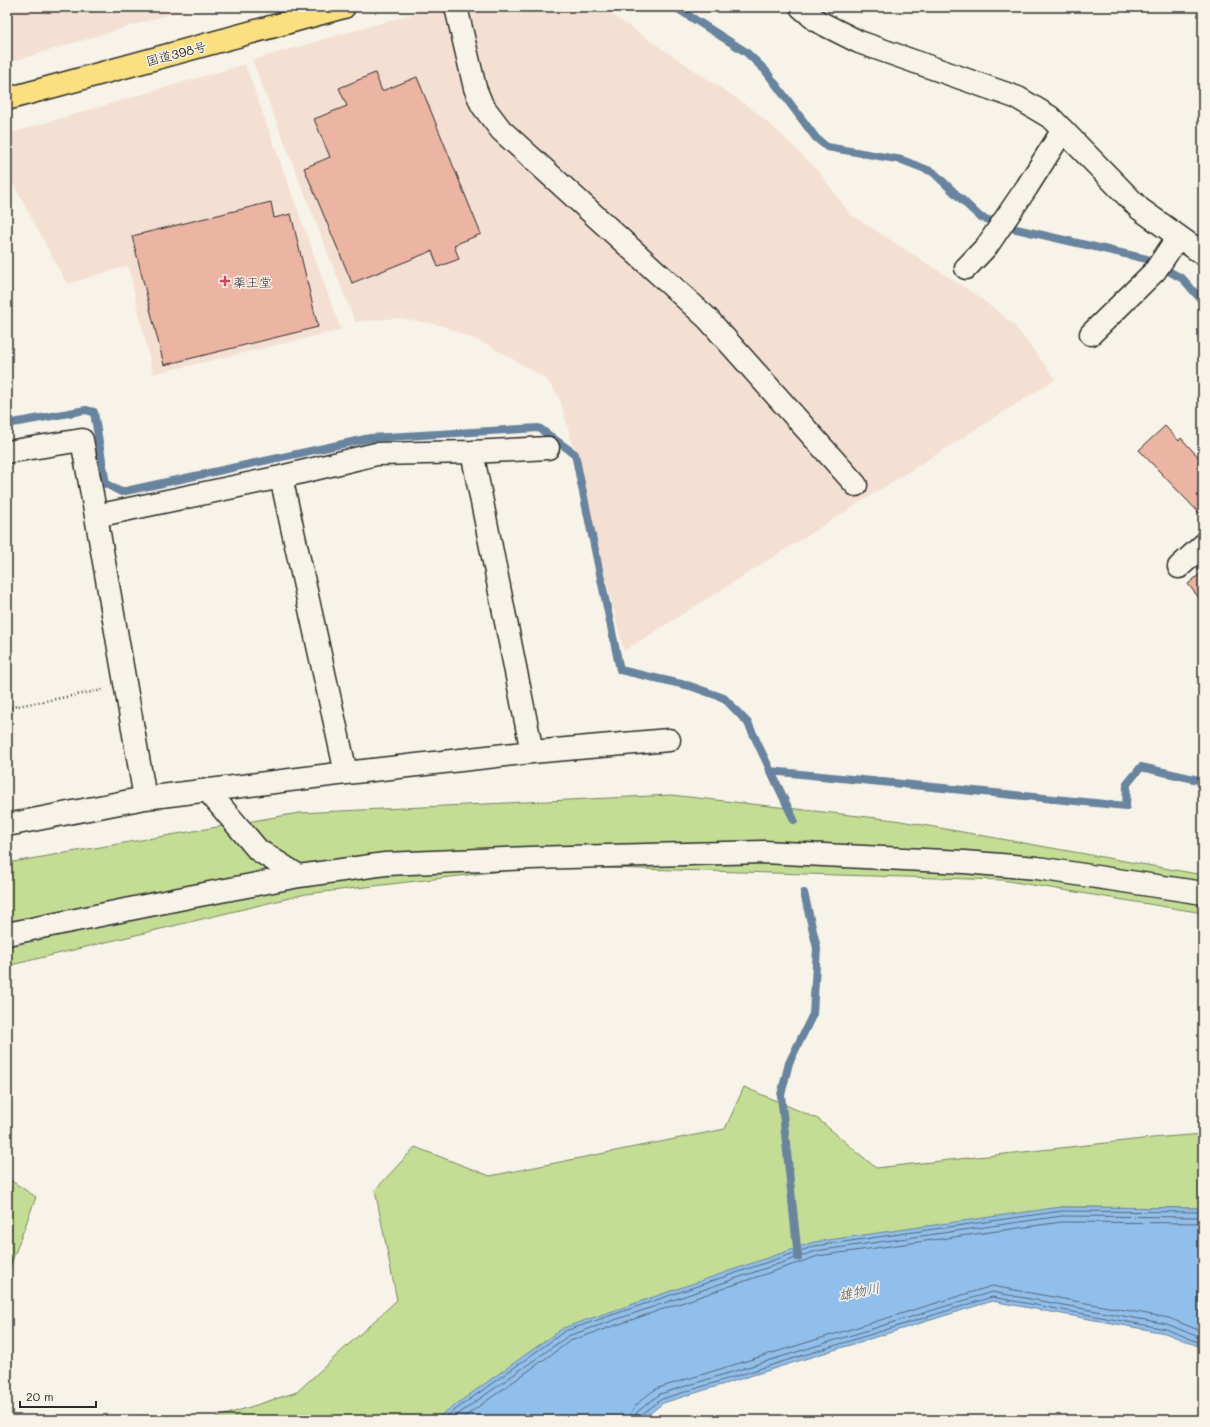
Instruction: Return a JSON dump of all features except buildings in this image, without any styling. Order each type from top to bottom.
[{"type":"highway","name":"国道398号","points":[[7,99],[344,7]]},
{"type":"street","points":[[456,7],[475,88],[482,105],[501,130],[707,318],[856,485]]},
{"type":"street","points":[[801,7],[817,21],[859,42],[1018,98],[1050,117],[1173,244],[1203,254]]},
{"type":"street","points":[[966,268],[987,246],[1063,130]]},
{"type":"street","points":[[1092,334],[1155,271],[1173,244]]},
{"type":"street","points":[[7,452],[82,440],[145,798]]},
{"type":"street","points":[[96,516],[281,477],[376,454],[472,452],[548,448]]},
{"type":"street","points":[[472,452],[532,752]]},
{"type":"street","points":[[281,477],[346,773]]},
{"type":"street","points":[[1179,567],[1203,545]]},
{"type":"street","points":[[7,825],[145,798],[207,790],[532,752],[669,740]]},
{"type":"street","points":[[207,790],[258,850],[299,876]]},
{"type":"street","points":[[7,934],[299,876],[393,864],[530,858],[764,852],[964,862],[1029,868],[1203,893]]},
{"type":"path","points":[[7,708],[125,685]]},
{"type":"shaded area","points":[[7,7],[194,7],[7,63]]},
{"type":"shaded area","points":[[436,7],[600,7],[751,108],[782,135],[820,173],[850,214],[978,296],[1014,325],[1056,379],[624,651],[559,397],[545,378],[490,346],[440,325],[399,318],[355,322],[252,60]]},
{"type":"shaded area","points":[[245,64],[341,330],[153,374],[128,266],[67,284],[10,178],[7,169],[7,134]]},
{"type":"green space","points":[[671,795],[895,820],[1203,875],[1203,913],[1002,880],[544,866],[306,894],[7,966],[7,863],[299,813]]},
{"type":"green space","points":[[744,1087],[818,1119],[876,1168],[1152,1138],[1203,1134],[1203,1208],[1061,1207],[460,1402],[434,1420],[209,1420],[297,1392],[397,1300],[375,1190],[415,1147],[490,1176],[725,1129]]},
{"type":"green space","points":[[7,1178],[36,1197],[7,1275]]},
{"type":"water","name":"雄物川","points":[[1061,1207],[1203,1208],[1203,1348],[1165,1333],[992,1301],[663,1403],[642,1420],[434,1420],[563,1328],[814,1242]]},
{"type":"waterway","points":[[675,7],[746,52],[765,70],[816,138],[827,147],[902,160],[933,172],[980,217],[1012,228],[1147,259],[1183,279],[1203,302]]},
{"type":"waterway","points":[[7,424],[86,410],[94,412],[106,484],[121,492],[370,438],[539,428],[575,454],[620,670],[690,686],[724,698],[748,723],[794,820]]},
{"type":"waterway","points":[[770,771],[1126,806],[1127,784],[1141,767],[1203,781]]},
{"type":"waterway","points":[[798,1257],[781,1095],[789,1063],[813,1014],[817,948],[804,893]]},
{"type":"place","name":"薬王堂","points":[[225,281]]}]
